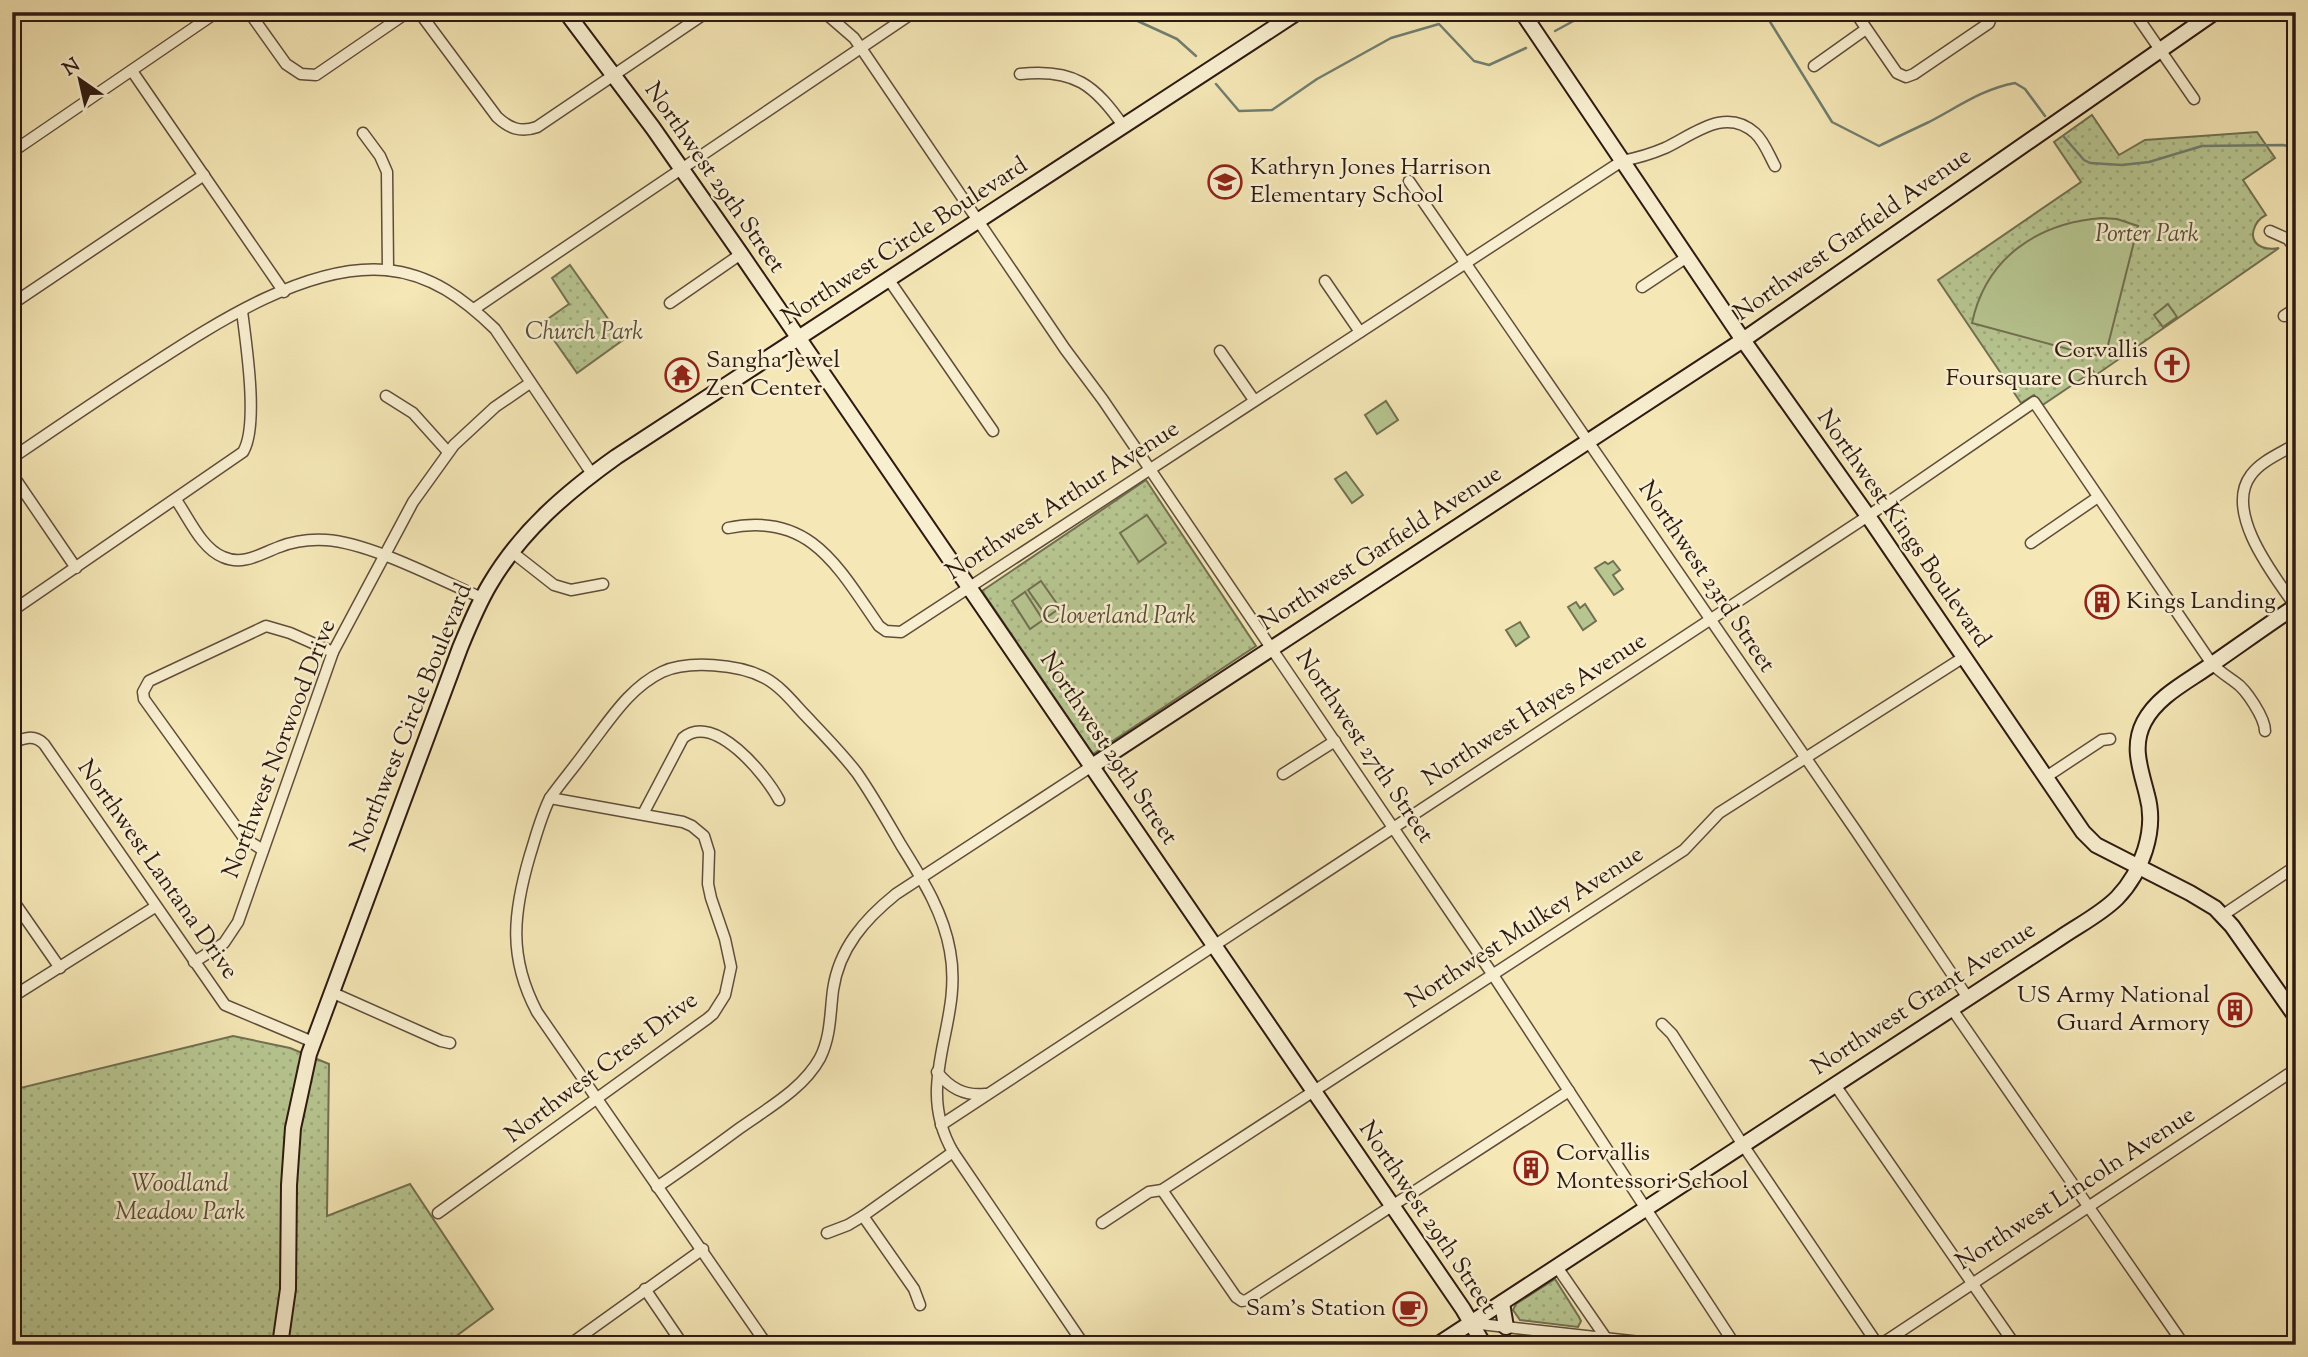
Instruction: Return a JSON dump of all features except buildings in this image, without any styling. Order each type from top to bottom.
[{"type":"street","points":[[12,152],[217,12]]},
{"type":"street","points":[[249,12],[286,64],[293,71],[307,76],[324,71],[408,12]]},
{"type":"street","points":[[419,12],[497,117],[510,127],[528,130],[537,127],[707,12]]},
{"type":"street","name":"Northwest 29th Street","points":[[566,12],[681,169],[799,338],[1314,1091],[1484,1345]]},
{"type":"street","name":"Northwest 27th Street","points":[[824,12],[854,38],[861,48],[1394,827],[1735,1345]]},
{"type":"street","points":[[474,309],[914,12]]},
{"type":"street","name":"Northwest Kings Boulevard","points":[[1522,12],[1743,340],[1868,516],[2090,840],[2108,852],[2207,902],[2223,915],[2296,1017]]},
{"type":"street","points":[[1855,12],[1897,73],[1906,77],[1989,23],[1993,12]]},
{"type":"street","points":[[2134,12],[2194,99]]},
{"type":"street","name":"Northwest Garfield Avenue","points":[[657,1187],[788,1093],[808,1075],[826,1044],[833,989],[848,947],[874,911],[1743,340],[2216,12]]},
{"type":"street","name":"Northwest Circle Boulevard","points":[[279,1345],[288,1289],[289,1185],[293,1128],[313,1042],[443,690],[482,598],[512,552],[549,510],[592,474],[1296,13]]},
{"type":"street","points":[[1814,66],[1866,29]]},
{"type":"street","points":[[132,71],[284,292]]},
{"type":"street","points":[[1020,74],[1057,74],[1085,84],[1105,99],[1124,127]]},
{"type":"street","name":"Northwest Arthur Avenue","points":[[728,528],[760,524],[804,536],[837,565],[879,626],[893,633],[905,630],[1622,161],[1662,150],[1712,124],[1726,121],[1742,124],[1755,133],[1775,166]]},
{"type":"street","points":[[363,133],[380,156],[387,172],[388,270]]},
{"type":"street","points":[[12,304],[204,175]]},
{"type":"street","name":"Northwest 23rd Street","points":[[1409,181],[1968,998]]},
{"type":"street","points":[[2270,231],[2288,239],[2296,250]]},
{"type":"street","points":[[670,303],[741,254]]},
{"type":"street","points":[[1642,287],[1688,257]]},
{"type":"street","points":[[12,458],[195,335],[242,311],[328,275],[350,270],[388,270],[424,278],[443,287],[474,309],[495,329],[592,474]]},
{"type":"street","points":[[889,279],[993,431]]},
{"type":"street","points":[[1325,281],[1360,332]]},
{"type":"street","points":[[2284,316],[2296,308]]},
{"type":"street","points":[[12,611],[239,457],[249,440],[248,374],[242,311]]},
{"type":"street","points":[[1220,351],[1254,400]]},
{"type":"street","name":"Northwest Norwood Drive","points":[[194,962],[224,943],[240,915],[334,652],[413,502],[448,452],[495,407],[530,383]]},
{"type":"street","points":[[386,396],[413,413],[448,452]]},
{"type":"street","name":"Northwest Hayes Avenue","points":[[941,1125],[1868,516],[2034,402],[2098,496]]},
{"type":"street","points":[[2296,444],[2257,468],[2248,480],[2243,499],[2249,529],[2256,546],[2296,606]]},
{"type":"street","points":[[12,474],[76,568]]},
{"type":"street","points":[[2031,543],[2098,496],[2212,664],[2241,687],[2263,721],[2265,731]]},
{"type":"street","points":[[176,500],[207,545],[221,557],[231,560],[254,558],[280,547],[308,540],[345,543],[384,556],[482,598]]},
{"type":"street","points":[[512,552],[554,585],[571,590],[603,584]]},
{"type":"street","name":"Northwest Grant Avenue","points":[[1437,1345],[2105,908],[2128,884],[2147,844],[2150,818],[2137,754],[2141,728],[2160,701],[2296,606]]},
{"type":"street","points":[[263,850],[244,838],[144,699],[144,686],[149,681],[266,626],[334,652]]},
{"type":"street","name":"Northwest Mulkey Avenue","points":[[1102,1223],[1149,1192],[1162,1190],[1684,850],[1719,813],[1964,657]]},
{"type":"street","points":[[767,1345],[537,1012],[524,987],[517,961],[515,931],[523,879],[543,811],[550,798],[626,699],[660,673],[680,667],[735,667],[751,671],[774,684],[857,773],[921,878],[940,914],[952,967],[952,1004],[937,1072],[936,1103],[941,1125],[953,1152],[1084,1345]]},
{"type":"street","points":[[643,814],[683,738],[693,731],[703,731],[722,739],[748,758],[761,771],[779,800]]},
{"type":"street","name":"Northwest Lantana Drive","points":[[12,743],[29,737],[44,744],[211,988],[230,1009],[313,1042]]},
{"type":"street","points":[[2046,776],[2102,740],[2110,739]]},
{"type":"street","points":[[1283,775],[1335,741]]},
{"type":"street","name":"Northwest Crest Drive","points":[[439,1213],[713,1014],[725,995],[730,980],[731,959],[709,891],[709,852],[704,836],[683,822],[550,798]]},
{"type":"street","points":[[2223,915],[2296,866]]},
{"type":"street","points":[[12,899],[60,968]]},
{"type":"street","points":[[12,998],[155,906]]},
{"type":"street","points":[[331,992],[450,1043]]},
{"type":"street","points":[[1952,1009],[2184,1345]]},
{"type":"street","points":[[1662,1024],[1672,1034],[1743,1145],[1879,1345]]},
{"type":"street","name":"Northwest Lincoln Avenue","points":[[1879,1345],[2296,1069]]},
{"type":"street","points":[[937,1072],[956,1089],[965,1093],[985,1094]]},
{"type":"street","points":[[1835,1085],[2015,1345]]},
{"type":"street","points":[[1162,1190],[1236,1297],[1241,1301],[1247,1300],[1569,1091]]},
{"type":"street","points":[[827,1233],[863,1216],[953,1152]]},
{"type":"street","points":[[863,1216],[914,1289],[920,1306]]},
{"type":"street","points":[[569,1345],[703,1249]]},
{"type":"street","points":[[1557,1267],[1608,1341]]},
{"type":"street","points":[[645,1289],[683,1345]]},
{"type":"street","points":[[1502,1303],[1506,1327]]},
{"type":"street","points":[[1471,1323],[1608,1341],[1667,1345]]},
{"type":"green space","name":"Porter Park","points":[[2092,115],[2119,155],[2145,140],[2257,132],[2275,158],[2243,180],[2266,215],[2255,226],[2253,235],[2257,244],[2262,247],[2279,248],[2096,375],[2093,371],[2041,406],[2034,395],[2021,403],[1938,280],[2081,182],[2054,142]]},
{"type":"green space","points":[[2102,218],[2117,219],[2138,226],[2105,351],[2090,355],[1972,323],[1989,279],[2002,262],[2018,248],[2057,227]]},
{"type":"green space","name":"Church Park","points":[[570,265],[623,340],[577,373],[542,323],[569,304],[552,278]]},
{"type":"green space","points":[[2168,304],[2177,317],[2163,327],[2154,315]]},
{"type":"green space","points":[[1386,401],[1398,420],[1377,434],[1365,415]]},
{"type":"green space","points":[[1346,472],[1363,495],[1352,503],[1335,479]]},
{"type":"green space","name":"Cloverland Park","points":[[1146,480],[1256,646],[1093,754],[982,591]]},
{"type":"green space","points":[[1147,515],[1166,543],[1139,562],[1120,533]]},
{"type":"green space","points":[[1613,561],[1620,570],[1613,575],[1623,589],[1614,595],[1595,568]]},
{"type":"green space","points":[[1041,581],[1060,608],[1047,617],[1028,590]]},
{"type":"green space","points":[[1025,592],[1043,620],[1030,629],[1012,601]]},
{"type":"green space","points":[[1576,602],[1580,608],[1585,604],[1596,621],[1583,630],[1568,607]]},
{"type":"green space","points":[[1520,622],[1529,637],[1516,646],[1506,630]]},
{"type":"green space","name":"Woodland Meadow Park","points":[[233,1036],[290,1048],[329,1064],[327,1216],[410,1184],[493,1309],[444,1345],[12,1345],[12,1090]]},
{"type":"green space","points":[[1555,1279],[1581,1321],[1578,1327],[1520,1320],[1513,1310],[1516,1304]]},
{"type":"waterway","points":[[1118,12],[1177,39],[1196,56]]},
{"type":"waterway","points":[[1555,31],[1590,12]]},
{"type":"waterway","points":[[1764,12],[1832,122],[1879,146],[1981,94],[2015,83],[2025,89],[2045,116]]},
{"type":"waterway","points":[[1216,84],[1239,111],[1272,110],[1317,79],[1391,38],[1439,24],[1474,61],[1489,65],[1526,48]]},
{"type":"waterway","points":[[2064,137],[2084,160],[2090,163],[2122,165],[2149,162],[2202,146],[2283,145],[2296,148]]},
{"type":"place","name":"Kathryn Jones Harrison Elementary School","points":[[1225,182]]},
{"type":"place","name":"Corvallis Foursquare Church","points":[[2172,365]]},
{"type":"place","name":"Sangha Jewel Zen Center","points":[[682,375]]},
{"type":"place","name":"Kings Landing","points":[[2102,602]]},
{"type":"place","name":"US Army National Guard Armory","points":[[2235,1010]]},
{"type":"place","name":"Corvallis Montessori School","points":[[1531,1168]]},
{"type":"place","name":"Sam's Station","points":[[1410,1309]]}]
